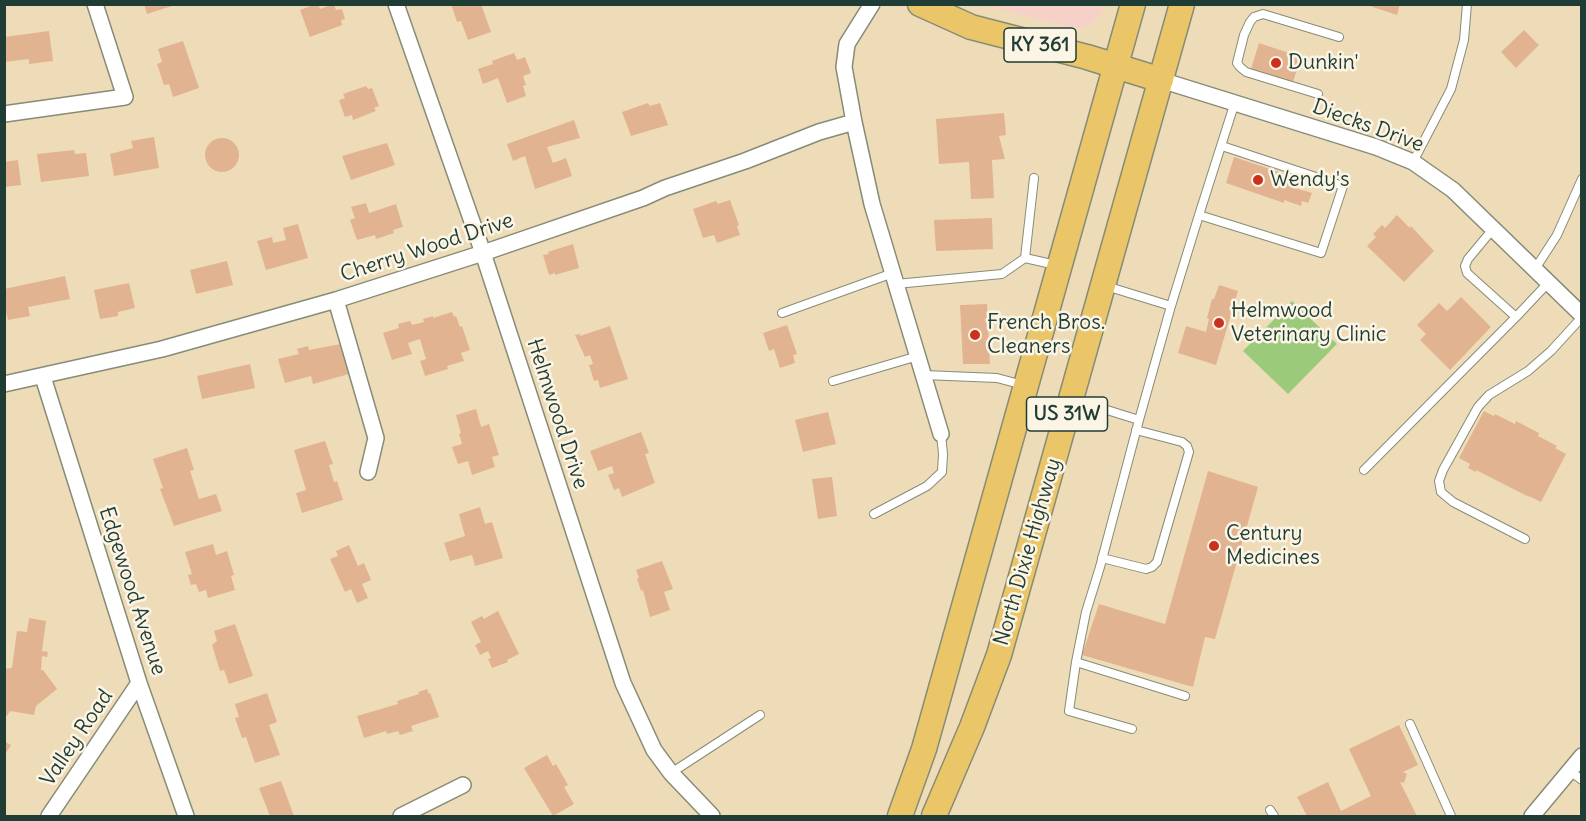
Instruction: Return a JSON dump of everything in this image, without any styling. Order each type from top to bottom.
[{"type":"main road","name":"KY 361","points":[[920,4],[971,27],[1161,80]]},
{"type":"main road","name":"US 31W","points":[[900,816],[924,749],[1133,4]]},
{"type":"main road","name":"North Dixie Highway","points":[[934,816],[972,727],[999,655],[1182,4]]},
{"type":"street","points":[[4,114],[125,97],[95,4]]},
{"type":"street","name":"Helmwood Drive","points":[[396,4],[483,254],[623,683],[654,750],[671,773],[712,816]]},
{"type":"street","points":[[872,4],[847,44],[844,67],[872,204],[941,434]]},
{"type":"street","name":"Diecks Drive","points":[[1161,80],[1376,147],[1413,162],[1453,190],[1581,316]]},
{"type":"street","name":"Cherry Wood Drive","points":[[4,384],[162,349],[336,300],[483,254],[745,161],[819,132],[854,122]]},
{"type":"street","points":[[336,300],[376,438],[368,472]]},
{"type":"street","name":"Edgewood Avenue","points":[[43,376],[139,683],[186,816]]},
{"type":"street","name":"Valley Road","points":[[50,816],[139,683]]},
{"type":"street","points":[[1532,816],[1576,776],[1581,756]]},
{"type":"street","points":[[401,816],[463,785]]},
{"type":"lane","points":[[1413,162],[1450,89],[1464,40],[1467,4]]},
{"type":"lane","points":[[1318,94],[1246,72],[1237,63],[1244,34],[1254,16],[1263,14],[1339,37]]},
{"type":"lane","points":[[1132,729],[1069,711],[1076,662],[1086,612],[1171,306],[1235,102]]},
{"type":"lane","points":[[1199,215],[1321,253],[1343,186],[1222,146]]},
{"type":"lane","points":[[1025,258],[1034,178]]},
{"type":"lane","points":[[1535,269],[1557,235],[1581,179]]},
{"type":"lane","points":[[1493,229],[1468,259],[1465,266],[1467,273],[1516,317]]},
{"type":"lane","points":[[782,313],[895,278],[1002,274],[1025,258],[1060,266]]},
{"type":"lane","points":[[1364,470],[1549,282]]},
{"type":"lane","points":[[1102,285],[1171,306]]},
{"type":"lane","points":[[1525,539],[1453,502],[1441,492],[1439,481],[1478,407],[1489,395],[1528,371],[1551,351],[1581,316]]},
{"type":"lane","points":[[833,381],[918,356]]},
{"type":"lane","points":[[924,375],[997,378],[1026,386]]},
{"type":"lane","points":[[1071,399],[1139,420]]},
{"type":"lane","points":[[1102,558],[1146,569],[1157,562],[1189,452],[1182,442],[1136,430]]},
{"type":"lane","points":[[874,513],[927,486],[942,472],[941,434]]},
{"type":"lane","points":[[1076,662],[1185,696]]},
{"type":"lane","points":[[671,773],[760,715]]},
{"type":"lane","points":[[1410,724],[1451,816]]},
{"type":"shaded area","points":[[983,5],[1105,5],[1103,12],[1090,25],[1080,28]]},
{"type":"green space","points":[[1292,301],[1337,344],[1288,394],[1243,351]]},
{"type":"building","points":[[144,4],[175,4],[175,5],[147,14]]},
{"type":"building","points":[[316,4],[320,9],[334,4],[336,10],[342,9],[345,19],[341,20],[342,25],[310,37],[300,10]]},
{"type":"building","points":[[451,4],[481,4],[491,32],[468,40],[461,21],[457,22]]},
{"type":"building","points":[[1364,4],[1400,4],[1397,15]]},
{"type":"building","points":[[1524,30],[1539,45],[1516,68],[1501,52]]},
{"type":"building","points":[[49,31],[53,61],[29,64],[29,59],[4,62],[4,37]]},
{"type":"building","points":[[183,41],[199,88],[173,97],[169,84],[164,85],[157,64],[162,62],[158,49]]},
{"type":"building","name":"Dunkin'","points":[[1259,43],[1301,57],[1293,82],[1251,69]]},
{"type":"building","points":[[514,53],[517,60],[525,57],[531,73],[523,76],[526,96],[507,103],[498,78],[483,84],[478,69]]},
{"type":"building","points":[[366,86],[368,89],[372,88],[379,106],[374,108],[376,111],[353,120],[352,115],[345,117],[339,100],[345,98],[343,94]]},
{"type":"building","points":[[648,103],[650,106],[660,103],[668,125],[631,136],[622,112]]},
{"type":"building","points":[[1004,113],[1006,135],[999,136],[1005,159],[992,160],[994,198],[971,199],[969,162],[939,164],[936,119]]},
{"type":"building","points":[[574,120],[580,138],[547,147],[553,163],[566,158],[572,176],[535,189],[525,156],[513,161],[507,144]]},
{"type":"building","points":[[154,137],[159,168],[114,176],[110,154],[133,148],[131,141]]},
{"type":"building","points":[[222,138],[234,143],[239,155],[234,167],[222,172],[210,167],[205,155],[210,143]]},
{"type":"building","points":[[387,143],[395,165],[351,180],[342,156]]},
{"type":"building","points":[[74,150],[75,154],[86,153],[89,176],[41,182],[37,154]]},
{"type":"building","name":"Wendy's","points":[[1234,157],[1291,176],[1288,186],[1312,193],[1308,203],[1302,201],[1301,206],[1284,200],[1284,203],[1226,183]]},
{"type":"building","points":[[18,160],[21,185],[4,187],[4,162]]},
{"type":"building","points":[[730,200],[740,235],[717,243],[714,235],[703,238],[693,209],[716,201],[718,204]]},
{"type":"building","points":[[366,203],[369,213],[396,204],[403,227],[393,230],[394,233],[376,239],[375,235],[357,240],[350,220],[355,218],[351,207]]},
{"type":"building","points":[[1397,215],[1410,228],[1411,226],[1434,251],[1404,282],[1367,246],[1376,237],[1373,234],[1382,225],[1385,228]]},
{"type":"building","points":[[992,218],[993,249],[936,251],[934,220]]},
{"type":"building","points":[[298,224],[308,258],[266,270],[257,241],[272,237],[273,243],[286,240],[283,228]]},
{"type":"building","points":[[573,244],[579,268],[549,275],[543,255]]},
{"type":"building","points":[[227,261],[233,285],[196,294],[190,270]]},
{"type":"building","points":[[65,276],[70,299],[28,307],[30,316],[8,320],[4,304],[4,289]]},
{"type":"building","points":[[129,283],[135,308],[118,312],[118,316],[100,319],[94,290]]},
{"type":"building","name":"Helmwood Veterinary Clinic","points":[[1219,285],[1238,291],[1216,365],[1178,353],[1186,326],[1206,332],[1212,299]]},
{"type":"building","points":[[1461,297],[1491,327],[1450,370],[1420,340],[1426,334],[1417,325],[1439,303],[1447,311]]},
{"type":"building","name":"French Bros. Cleaners","points":[[987,304],[990,364],[963,364],[960,305]]},
{"type":"building","points":[[452,312],[460,327],[462,326],[470,350],[461,353],[464,361],[425,376],[420,361],[426,359],[420,339],[408,343],[412,354],[392,360],[383,333],[399,328],[398,324],[410,321],[412,325],[424,322],[423,319]]},
{"type":"building","points":[[787,325],[797,354],[793,355],[795,363],[780,368],[774,349],[769,351],[763,333]]},
{"type":"building","points":[[610,326],[628,379],[600,388],[598,380],[594,381],[589,365],[593,364],[590,355],[585,357],[575,335],[580,334],[580,336]]},
{"type":"building","points":[[341,344],[349,374],[313,384],[311,376],[285,383],[278,359],[299,354],[297,349],[308,346],[309,350]]},
{"type":"building","points":[[250,364],[255,388],[202,399],[197,376]]},
{"type":"building","points":[[476,409],[481,427],[489,424],[499,455],[492,457],[495,467],[472,475],[468,461],[458,464],[452,447],[462,444],[456,415]]},
{"type":"building","points":[[1484,411],[1515,424],[1516,421],[1539,433],[1538,436],[1557,446],[1555,448],[1566,454],[1541,502],[1468,468],[1470,464],[1459,458]]},
{"type":"building","points":[[828,412],[836,444],[803,452],[795,420]]},
{"type":"building","points":[[641,432],[649,453],[645,454],[655,483],[622,497],[619,488],[614,490],[608,475],[614,473],[612,466],[598,471],[590,451]]},
{"type":"building","points":[[325,441],[333,464],[329,465],[334,482],[337,481],[343,500],[302,513],[296,493],[306,490],[294,450]]},
{"type":"building","points":[[187,448],[194,470],[190,471],[199,499],[216,494],[222,511],[174,526],[160,489],[163,488],[153,459]]},
{"type":"building","name":"Century Medicines","points":[[1208,471],[1258,487],[1215,639],[1205,637],[1193,687],[1082,655],[1099,604],[1165,624]]},
{"type":"building","points":[[832,477],[837,516],[818,519],[812,479]]},
{"type":"building","points":[[480,507],[485,524],[492,522],[503,558],[475,566],[472,555],[450,561],[444,543],[465,536],[459,514]]},
{"type":"building","points":[[213,544],[216,555],[227,551],[234,575],[231,576],[235,590],[208,598],[206,590],[199,592],[196,584],[191,585],[188,575],[192,574],[185,552]]},
{"type":"building","points":[[349,545],[358,566],[364,563],[371,580],[362,584],[368,598],[357,603],[351,589],[345,592],[330,559],[338,556],[336,551]]},
{"type":"building","points":[[662,561],[673,589],[664,592],[670,610],[650,617],[636,570]]},
{"type":"building","points":[[498,611],[519,654],[507,660],[508,662],[492,668],[488,659],[491,658],[488,651],[480,655],[475,645],[481,642],[471,622],[482,616],[484,619]]},
{"type":"building","points":[[29,618],[46,621],[42,651],[48,652],[47,657],[42,656],[41,670],[57,689],[36,706],[34,715],[10,711],[7,716],[4,714],[4,669],[12,668],[17,631],[27,632]]},
{"type":"building","points":[[235,624],[253,676],[229,684],[224,670],[220,671],[212,645],[217,641],[214,631]]},
{"type":"building","points":[[427,689],[439,717],[411,726],[413,731],[400,735],[398,731],[387,734],[386,731],[364,738],[357,716],[398,704],[397,701]]},
{"type":"building","points":[[267,693],[277,722],[269,725],[280,755],[255,763],[246,737],[242,738],[235,718],[239,717],[235,704]]},
{"type":"building","points":[[1399,725],[1418,765],[1403,772],[1407,774],[1404,783],[1400,782],[1417,816],[1307,816],[1297,797],[1328,782],[1341,811],[1371,796],[1349,749]]},
{"type":"building","points":[[4,741],[11,745],[4,756]]},
{"type":"building","points":[[547,755],[553,766],[556,764],[568,785],[564,787],[574,804],[553,816],[524,768]]},
{"type":"building","points":[[281,781],[294,816],[270,816],[259,788]]},
{"type":"place","name":"Dunkin'","points":[[1276,63]]},
{"type":"place","name":"Wendy's","points":[[1258,180]]},
{"type":"place","name":"Helmwood Veterinary Clinic","points":[[1219,323]]},
{"type":"place","name":"French Bros. Cleaners","points":[[975,335]]},
{"type":"place","name":"Century Medicines","points":[[1214,546]]}]
